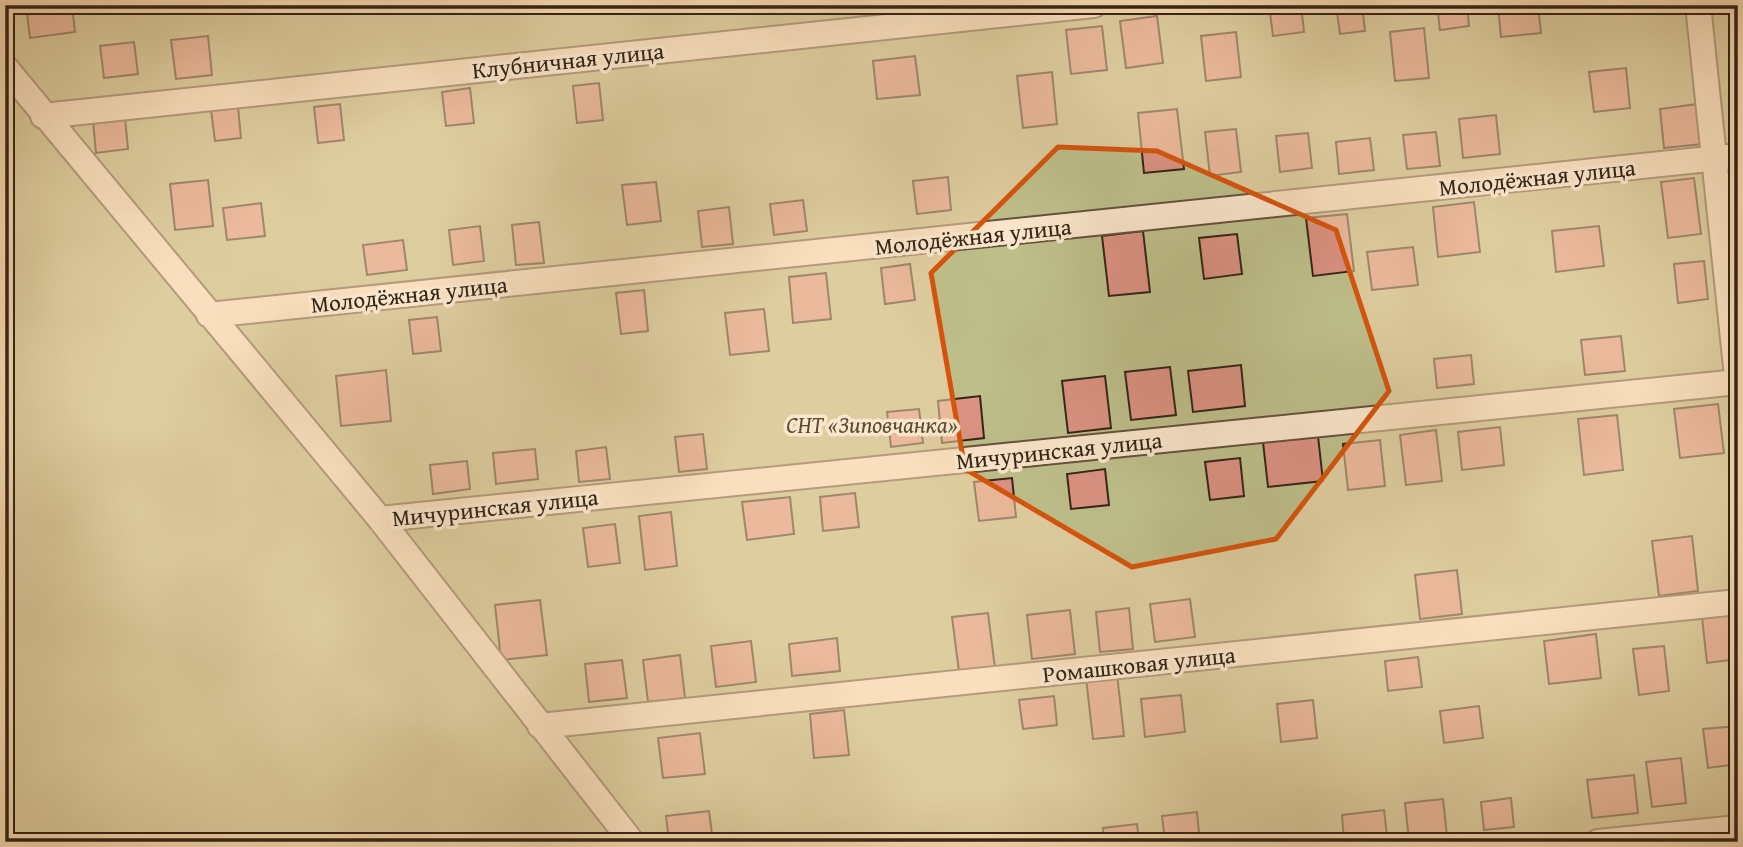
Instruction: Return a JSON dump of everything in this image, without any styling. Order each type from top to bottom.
[{"type":"street","name":"Клубничная улица","points":[[43,116],[1094,5]]},
{"type":"street","points":[[1698,5],[1727,157],[1738,383]]},
{"type":"street","points":[[5,68],[380,519],[632,842]]},
{"type":"street","name":"Молодёжная улица","points":[[209,315],[1727,157]]},
{"type":"street","name":"Мичуринская улица","points":[[380,519],[1738,383]]},
{"type":"street","name":"Ромашковая улица","points":[[540,726],[1738,602]]},
{"type":"street","points":[[1598,842],[1738,828]]},
{"type":"highlighted area","points":[[1058,147],[1157,151],[1336,230],[1389,391],[1276,539],[1132,567],[965,469],[931,273]]},
{"type":"green space","name":"СНТ «Зиповчанка»","points":[[5,5],[1738,5],[1738,842],[5,842]]},
{"type":"building","points":[[26,5],[72,5],[75,32],[30,38]]},
{"type":"building","points":[[1269,5],[1301,5],[1304,32],[1273,36]]},
{"type":"building","points":[[1336,5],[1362,5],[1365,31],[1340,34]]},
{"type":"building","points":[[1437,5],[1467,5],[1469,26],[1440,30]]},
{"type":"building","points":[[1498,5],[1538,5],[1541,33],[1501,37]]},
{"type":"building","points":[[1157,16],[1163,63],[1126,68],[1120,21]]},
{"type":"building","points":[[1102,26],[1107,70],[1071,74],[1066,30]]},
{"type":"building","points":[[1424,28],[1429,78],[1395,81],[1390,32]]},
{"type":"building","points":[[1236,32],[1241,77],[1206,81],[1201,36]]},
{"type":"building","points":[[208,36],[212,75],[176,79],[171,40]]},
{"type":"building","points":[[134,42],[138,74],[104,78],[100,46]]},
{"type":"building","points":[[915,56],[920,95],[877,99],[873,61]]},
{"type":"building","points":[[1733,59],[1738,59],[1738,101]]},
{"type":"building","points":[[1626,68],[1630,108],[1594,112],[1589,72]]},
{"type":"building","points":[[1052,72],[1057,124],[1023,128],[1017,76]]},
{"type":"building","points":[[599,83],[603,120],[577,123],[573,86]]},
{"type":"building","points":[[470,88],[474,123],[446,126],[442,92]]},
{"type":"building","points":[[340,104],[344,140],[318,143],[314,107]]},
{"type":"building","points":[[1698,104],[1702,144],[1664,148],[1660,109]]},
{"type":"building","points":[[238,107],[241,138],[215,141],[211,110]]},
{"type":"building","points":[[1177,109],[1184,169],[1144,173],[1138,113]]},
{"type":"building","points":[[1496,115],[1500,154],[1463,158],[1459,119]]},
{"type":"building","points":[[125,118],[128,149],[96,153],[93,121]]},
{"type":"building","points":[[1236,129],[1241,172],[1210,176],[1205,132]]},
{"type":"building","points":[[1436,132],[1440,166],[1407,169],[1403,135]]},
{"type":"building","points":[[1308,133],[1312,168],[1280,172],[1276,136]]},
{"type":"building","points":[[1370,138],[1374,170],[1339,174],[1336,142]]},
{"type":"building","points":[[948,177],[951,210],[917,214],[913,181]]},
{"type":"building","points":[[1694,178],[1701,234],[1668,238],[1661,182]]},
{"type":"building","points":[[208,180],[213,226],[175,230],[170,184]]},
{"type":"building","points":[[656,182],[661,221],[627,225],[622,185]]},
{"type":"building","points":[[803,200],[807,231],[774,235],[770,204]]},
{"type":"building","points":[[1474,202],[1480,252],[1438,257],[1433,207]]},
{"type":"building","points":[[261,203],[265,236],[227,240],[223,208]]},
{"type":"building","points":[[729,207],[733,244],[702,247],[698,211]]},
{"type":"building","points":[[1347,214],[1354,271],[1313,276],[1306,218]]},
{"type":"building","points":[[539,222],[544,263],[516,265],[512,225]]},
{"type":"building","points":[[480,226],[484,261],[453,265],[449,230]]},
{"type":"building","points":[[1599,226],[1604,266],[1556,272],[1552,231]]},
{"type":"building","points":[[1143,231],[1150,292],[1109,296],[1102,236]]},
{"type":"building","points":[[1237,234],[1242,274],[1204,279],[1199,238]]},
{"type":"building","points":[[403,240],[407,270],[367,275],[363,245]]},
{"type":"building","points":[[1413,247],[1418,285],[1372,290],[1367,252]]},
{"type":"building","points":[[1704,261],[1708,299],[1678,303],[1674,264]]},
{"type":"building","points":[[910,264],[915,300],[885,304],[881,268]]},
{"type":"building","points":[[826,273],[831,319],[793,323],[789,277]]},
{"type":"building","points":[[644,290],[648,331],[621,334],[616,293]]},
{"type":"building","points":[[764,309],[769,351],[730,355],[725,313]]},
{"type":"building","points":[[437,317],[441,351],[413,354],[409,320]]},
{"type":"building","points":[[1621,336],[1625,371],[1585,375],[1581,340]]},
{"type":"building","points":[[1471,355],[1474,384],[1437,388],[1434,359]]},
{"type":"building","points":[[1241,365],[1245,406],[1193,412],[1188,371]]},
{"type":"building","points":[[1170,367],[1176,415],[1131,420],[1125,372]]},
{"type":"building","points":[[386,370],[391,421],[341,426],[336,376]]},
{"type":"building","points":[[1105,376],[1111,428],[1068,433],[1062,381]]},
{"type":"building","points":[[980,396],[984,438],[942,443],[938,401]]},
{"type":"building","points":[[1718,404],[1724,453],[1680,458],[1674,409]]},
{"type":"building","points":[[919,409],[923,443],[891,447],[887,412]]},
{"type":"building","points":[[1617,415],[1623,470],[1584,475],[1578,419]]},
{"type":"building","points":[[1500,427],[1504,465],[1462,470],[1458,432]]},
{"type":"building","points":[[1436,430],[1442,481],[1406,485],[1400,435]]},
{"type":"building","points":[[703,434],[707,469],[679,472],[675,437]]},
{"type":"building","points":[[1318,436],[1323,481],[1268,487],[1263,442]]},
{"type":"building","points":[[1380,440],[1385,486],[1348,490],[1343,444]]},
{"type":"building","points":[[606,447],[610,479],[579,482],[576,451]]},
{"type":"building","points":[[535,449],[538,479],[496,484],[493,453]]},
{"type":"building","points":[[1240,458],[1244,496],[1210,500],[1205,462]]},
{"type":"building","points":[[467,461],[470,489],[433,494],[430,465]]},
{"type":"building","points":[[1105,469],[1109,505],[1071,509],[1067,474]]},
{"type":"building","points":[[1012,478],[1016,517],[979,521],[974,482]]},
{"type":"building","points":[[855,493],[859,527],[823,531],[820,497]]},
{"type":"building","points":[[790,497],[794,534],[747,540],[742,502]]},
{"type":"building","points":[[671,512],[677,566],[645,570],[639,516]]},
{"type":"building","points":[[615,524],[620,563],[588,567],[583,528]]},
{"type":"building","points":[[1692,536],[1698,591],[1659,596],[1652,541]]},
{"type":"building","points":[[1457,570],[1462,614],[1420,619],[1415,575]]},
{"type":"building","points":[[1190,599],[1195,637],[1155,642],[1150,604]]},
{"type":"building","points":[[540,600],[547,655],[501,660],[495,605]]},
{"type":"building","points":[[1129,608],[1133,649],[1100,652],[1096,612]]},
{"type":"building","points":[[1070,610],[1075,654],[1032,659],[1027,615]]},
{"type":"building","points":[[988,613],[995,668],[959,672],[952,617]]},
{"type":"building","points":[[1738,613],[1738,659],[1707,663],[1702,617]]},
{"type":"building","points":[[1596,634],[1601,678],[1549,684],[1544,641]]},
{"type":"building","points":[[837,638],[840,671],[792,676],[789,644]]},
{"type":"building","points":[[751,641],[756,682],[716,687],[711,646]]},
{"type":"building","points":[[1664,646],[1669,691],[1639,695],[1633,649]]},
{"type":"building","points":[[680,655],[685,698],[648,702],[643,660]]},
{"type":"building","points":[[1418,657],[1422,687],[1388,691],[1385,661]]},
{"type":"building","points":[[622,660],[627,698],[589,702],[585,664]]},
{"type":"building","points":[[1117,674],[1124,736],[1093,739],[1086,678]]},
{"type":"building","points":[[1181,695],[1185,732],[1145,737],[1141,699]]},
{"type":"building","points":[[1054,696],[1057,725],[1023,729],[1019,700]]},
{"type":"building","points":[[1313,700],[1317,738],[1281,742],[1277,704]]},
{"type":"building","points":[[1479,706],[1483,738],[1444,743],[1440,711]]},
{"type":"building","points":[[844,710],[849,755],[814,758],[810,714]]},
{"type":"building","points":[[1738,726],[1738,764],[1708,768],[1703,729]]},
{"type":"building","points":[[700,733],[705,774],[663,778],[658,738]]},
{"type":"building","points":[[1681,758],[1686,803],[1652,807],[1646,762]]},
{"type":"building","points":[[1634,775],[1638,813],[1592,818],[1587,780]]},
{"type":"building","points":[[1511,798],[1514,827],[1484,830],[1481,802]]},
{"type":"building","points":[[1443,799],[1447,836],[1409,840],[1405,803]]},
{"type":"building","points":[[1384,810],[1387,836],[1344,840],[1342,815]]},
{"type":"building","points":[[709,811],[713,842],[669,842],[666,816]]},
{"type":"building","points":[[1197,812],[1200,842],[1165,842],[1162,816]]},
{"type":"building","points":[[1137,824],[1139,842],[1104,842],[1103,828]]}]
